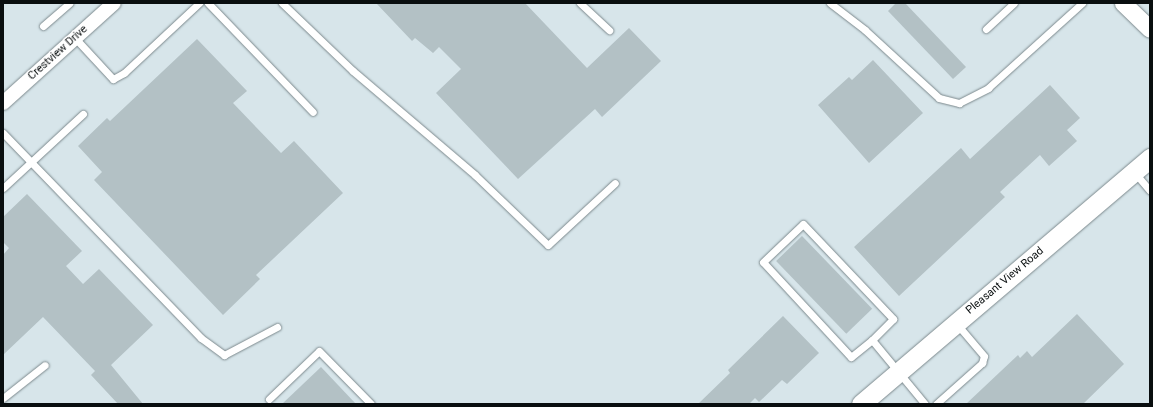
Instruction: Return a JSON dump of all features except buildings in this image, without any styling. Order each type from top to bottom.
[{"type":"main road","name":"Pleasant View Road","points":[[860,404],[1150,158]]},
{"type":"street","points":[[1123,3],[1150,29]]},
{"type":"street","name":"Crestview Drive","points":[[3,103],[75,38],[108,5]]},
{"type":"lane","points":[[44,26],[69,3]]},
{"type":"lane","points":[[75,38],[113,78],[124,73],[199,3]]},
{"type":"lane","points":[[208,3],[313,112]]},
{"type":"lane","points":[[282,3],[353,71],[475,175],[548,245],[615,183]]},
{"type":"lane","points":[[580,3],[609,30]]},
{"type":"lane","points":[[830,3],[865,30],[939,98],[959,103],[988,88],[1082,3]]},
{"type":"lane","points":[[986,29],[1014,3]]},
{"type":"lane","points":[[3,188],[84,114]]},
{"type":"lane","points":[[3,133],[201,338],[224,354],[277,327]]},
{"type":"lane","points":[[1134,172],[1150,191]]},
{"type":"lane","points":[[803,224],[893,319],[872,340],[851,357],[763,262],[803,224]]},
{"type":"lane","points":[[936,404],[982,364],[984,356],[956,323]]},
{"type":"lane","points":[[872,340],[925,404]]},
{"type":"lane","points":[[269,399],[319,351],[371,404]]},
{"type":"lane","points":[[3,398],[46,365]]}]
